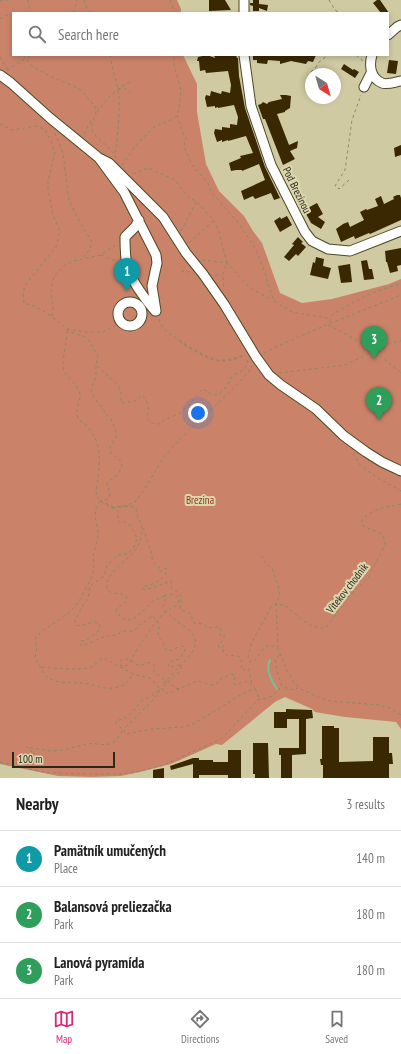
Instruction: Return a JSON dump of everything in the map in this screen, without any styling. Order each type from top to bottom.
[{"type":"street","points":[[244,0],[244,12]]},
{"type":"street","points":[[389,34],[397,27],[401,26]]},
{"type":"street","name":"Pod Brezinou","points":[[244,56],[251,106],[271,164],[305,232],[312,241],[328,249],[350,251],[401,231]]},
{"type":"street","points":[[364,87],[371,73],[370,61],[372,56]]},
{"type":"street","points":[[371,73],[381,83],[386,84],[401,81]]},
{"type":"street","points":[[0,75],[99,158],[109,163],[163,217],[191,259],[220,298],[251,354],[269,374],[281,385],[316,409],[344,436],[361,449],[382,462],[401,470]]},
{"type":"street","points":[[99,158],[124,192],[156,255],[157,264],[152,286],[156,311]]},
{"type":"street","points":[[139,220],[135,227],[125,237],[127,266],[148,303],[156,311]]},
{"type":"street","points":[[137,305],[141,291]]},
{"type":"street","points":[[128,303],[137,305],[142,313],[139,322],[127,326],[121,322],[118,316],[121,306],[128,303]]},
{"type":"path","points":[[0,1],[8,0]]},
{"type":"path","points":[[28,0],[30,12]]},
{"type":"path","points":[[74,12],[77,0]]},
{"type":"path","points":[[84,0],[89,12]]},
{"type":"path","points":[[169,0],[172,2],[175,12]]},
{"type":"path","points":[[329,0],[335,10],[338,12]]},
{"type":"path","points":[[0,19],[6,15],[12,15]]},
{"type":"path","points":[[0,57],[8,70],[26,58],[32,56]]},
{"type":"path","points":[[110,56],[117,89],[119,99],[115,155],[92,130],[92,120],[108,98],[117,89],[132,81]]},
{"type":"path","points":[[174,56],[174,64],[181,91],[179,109],[171,120],[154,127],[136,145],[119,172],[132,174],[148,168],[175,180],[189,198],[196,201],[214,221],[227,263],[250,288],[292,312],[330,320]]},
{"type":"path","points":[[315,68],[318,63],[327,56]]},
{"type":"path","points":[[26,58],[32,66],[82,91],[96,108],[96,113],[80,142]]},
{"type":"path","points":[[349,180],[338,189],[334,186],[345,170],[352,120],[364,87]]},
{"type":"path","points":[[117,89],[125,88],[132,96]]},
{"type":"path","points":[[176,115],[183,134],[186,137],[184,144],[185,149],[192,165],[208,183],[211,192],[236,220],[254,246],[266,274],[267,282],[274,301]]},
{"type":"path","points":[[0,124],[12,130],[36,126],[45,130],[55,152],[48,182],[48,190],[52,215],[60,231],[56,247],[26,284],[22,292],[24,303],[33,305],[43,310],[67,330],[85,337],[89,341],[98,356],[96,377],[91,390],[95,399],[111,419],[117,435],[110,447],[110,452],[122,463],[119,473],[107,483],[110,496],[108,499],[100,501],[96,508],[95,516],[98,538],[93,556],[94,569],[90,581],[78,603],[71,611],[37,636],[35,640],[37,647],[35,657],[46,676],[68,684],[88,684],[103,688],[113,688],[128,682],[133,674]]},
{"type":"path","points":[[55,132],[63,154],[69,200],[78,219],[92,242],[90,249],[83,258]]},
{"type":"path","points":[[196,201],[180,232],[182,245],[214,221]]},
{"type":"path","points":[[53,317],[51,289],[54,276],[64,266],[73,261],[100,255],[112,248],[125,237]]},
{"type":"path","points":[[100,255],[127,266]]},
{"type":"path","points":[[191,259],[227,263]]},
{"type":"path","points":[[220,298],[224,292],[223,275],[227,263]]},
{"type":"path","points":[[330,323],[332,315],[336,312],[367,295],[401,283]]},
{"type":"path","points":[[180,340],[181,343],[214,360],[222,362],[235,360],[284,343],[401,294]]},
{"type":"path","points":[[156,311],[162,326],[166,330],[198,352],[214,359],[222,360],[234,359],[251,354]]},
{"type":"path","points":[[67,330],[103,332],[121,322]]},
{"type":"path","points":[[327,324],[374,351],[401,372]]},
{"type":"path","points":[[67,330],[64,370],[74,382],[80,394],[76,413],[78,419],[87,426],[93,434],[100,454],[96,496],[102,503],[118,511],[119,513],[117,519],[119,522],[125,522],[133,529],[136,536],[136,542],[133,549],[126,554],[118,555],[106,565],[104,576],[90,586],[88,599],[75,620],[76,625],[79,626],[93,622],[100,625],[100,628],[87,640],[81,641],[80,644],[82,646],[106,636],[117,635],[122,631],[133,631],[140,624],[153,616],[157,621],[159,628],[158,637],[164,642],[164,647],[166,650],[169,651],[180,646],[185,648],[185,651],[179,659],[168,664],[169,667],[180,666]]},
{"type":"path","points":[[269,374],[345,365],[391,343],[401,340]]},
{"type":"path","points":[[96,365],[112,382],[118,385],[121,391],[121,403],[135,401],[142,395],[146,399],[148,410],[147,418],[151,423],[160,424],[163,420],[177,414],[193,400],[202,389],[207,390],[215,396],[219,393],[228,386],[230,378],[243,370],[251,354]]},
{"type":"path","points":[[100,501],[114,507],[125,506],[136,501],[164,457],[180,439],[236,386],[249,371],[256,360],[251,354]]},
{"type":"path","points":[[353,453],[360,465],[378,478],[401,491]]},
{"type":"path","name":"Vitekov chodník","points":[[276,604],[284,605],[310,625],[324,628],[329,625],[343,602],[368,578],[386,544],[382,534],[366,528],[362,525],[362,520],[367,515],[379,508],[401,504]]},
{"type":"path","points":[[113,508],[131,506],[136,508],[137,515],[146,533],[152,560],[155,565],[159,567],[160,572],[166,568],[167,570],[162,579],[150,586],[143,587],[143,589],[155,587],[172,581],[171,588],[177,590],[182,600],[180,608],[184,612],[192,614],[192,621],[203,624],[208,628],[216,626],[220,627],[220,635],[224,635],[224,639],[218,645],[219,648],[224,646],[223,652],[226,655],[240,657],[242,662],[241,669],[244,670],[248,668],[252,684],[259,699]]},
{"type":"path","points":[[143,528],[141,540],[137,548],[132,555],[112,573],[108,580],[107,586],[109,591],[127,597],[126,602],[117,608],[116,611],[120,617],[132,620],[151,603],[164,596],[175,594],[179,601],[177,605],[166,611],[154,624],[131,660],[128,665],[121,666],[120,663],[121,660],[126,658],[131,660],[133,661],[138,665],[150,662],[154,665],[154,672],[179,689]]},
{"type":"path","points":[[261,556],[264,558],[266,564],[272,568],[278,582],[279,597],[276,604],[278,649],[290,676],[299,688],[330,701],[379,705],[390,708],[401,715]]},
{"type":"path","points":[[14,764],[42,761],[43,758],[37,756],[26,747],[57,751],[88,744],[110,744],[115,742],[122,733],[122,729],[117,725],[116,721],[125,718],[132,713],[141,701],[160,690],[194,649],[196,642],[194,634],[174,620],[166,611],[163,606],[166,598],[164,596]]},
{"type":"path","points":[[276,604],[271,607],[252,642],[248,657],[249,661],[252,662],[256,659],[264,648],[270,645],[278,649]]},
{"type":"path","points":[[280,654],[275,661],[282,686],[294,690],[299,688]]},
{"type":"path","points":[[41,667],[85,669],[92,667],[100,659],[104,658],[133,674],[150,678],[160,690]]},
{"type":"path","points":[[167,681],[180,671],[180,666]]},
{"type":"path","points":[[162,688],[165,693],[170,693],[197,681],[212,685],[232,674],[235,676],[234,684],[241,681],[252,684]]},
{"type":"path","points":[[0,762],[44,772],[77,774],[120,774],[153,768],[164,765],[221,739],[259,699],[267,699],[271,697],[282,686]]},
{"type":"path","points":[[160,690],[154,699],[124,729],[126,734],[152,729],[183,727],[193,724],[242,694],[250,690],[256,690]]},
{"type":"green space","name":"Brezina","points":[[0,0],[177,0],[181,12],[12,12],[12,56],[183,56],[197,84],[197,112],[206,164],[219,191],[244,216],[262,243],[280,293],[302,303],[332,299],[389,284],[401,279],[401,729],[396,722],[345,717],[315,712],[312,709],[285,697],[275,702],[222,745],[216,744],[171,764],[140,772],[121,776],[58,776],[0,764]]},
{"type":"building","points":[[209,0],[225,0],[231,10],[209,11]]},
{"type":"building","points":[[253,0],[259,0],[259,4],[268,5],[267,11],[259,8],[259,11],[253,11],[253,6],[250,5],[250,3],[253,3]]},
{"type":"building","points":[[380,0],[388,12],[380,12],[373,3]]},
{"type":"building","points":[[210,56],[215,58],[214,56],[236,56],[238,58],[239,76],[245,108],[265,167],[280,198],[274,200],[271,193],[255,199],[253,196],[244,200],[241,191],[265,180],[259,164],[242,171],[231,171],[229,163],[241,158],[240,156],[253,153],[246,136],[228,141],[222,142],[222,140],[217,142],[214,133],[215,129],[222,130],[222,127],[230,128],[230,124],[237,125],[238,117],[234,105],[218,108],[215,108],[215,106],[207,107],[205,98],[206,95],[210,96],[211,91],[221,94],[222,91],[230,93],[231,85],[228,71],[206,73],[205,70],[200,71],[199,61],[197,61],[198,57]]},
{"type":"building","points":[[253,56],[316,56],[313,62],[308,61],[306,64],[291,61],[280,64],[280,61],[268,60],[267,64],[257,63],[257,60],[253,60]]},
{"type":"building","points":[[389,60],[398,61],[396,74],[387,73]]},
{"type":"building","points":[[344,64],[359,72],[355,78],[341,69]]},
{"type":"building","points":[[280,95],[291,96],[290,108],[285,112],[277,114],[289,145],[298,141],[297,148],[290,151],[295,159],[283,165],[258,105],[263,102],[267,104],[269,102],[282,99]]},
{"type":"building","points":[[401,145],[401,155],[395,157],[394,148]]},
{"type":"building","points":[[400,195],[401,198],[401,220],[370,234],[369,233],[355,239],[354,236],[341,242],[336,229],[348,222],[350,227],[364,220],[360,212],[378,206],[375,199],[381,196],[384,204],[394,199],[393,197]]},
{"type":"building","points":[[317,203],[323,214],[318,217],[325,222],[321,229],[311,223],[304,210]]},
{"type":"building","points":[[287,216],[292,225],[280,232],[274,221],[280,217],[281,219]]},
{"type":"building","points":[[298,237],[303,242],[301,243],[306,247],[298,256],[296,254],[289,261],[284,257],[294,245],[292,244]]},
{"type":"building","points":[[401,248],[401,265],[397,266],[398,271],[390,273],[386,262],[385,251]]},
{"type":"building","points":[[316,257],[324,259],[323,266],[331,268],[328,279],[310,275],[313,262],[315,263]]},
{"type":"building","points":[[367,260],[369,269],[372,269],[374,279],[364,280],[361,261]]},
{"type":"building","points":[[350,264],[352,282],[341,283],[338,266]]},
{"type":"building","points":[[286,709],[312,710],[313,718],[306,719],[306,754],[292,755],[292,778],[281,778],[281,755],[279,755],[279,748],[299,748],[299,719],[287,719],[287,728],[274,728],[274,712],[286,712]]},
{"type":"building","points":[[322,726],[334,726],[334,728],[339,728],[339,762],[373,761],[373,737],[389,737],[389,753],[392,753],[393,764],[389,764],[389,778],[323,778],[323,765],[321,765],[320,759],[322,759]]},
{"type":"building","points":[[253,743],[268,743],[269,778],[255,778],[255,774],[253,774]]},
{"type":"building","points":[[228,750],[241,750],[241,778],[228,778],[228,775],[199,775],[199,778],[193,778],[193,764],[171,770],[170,766],[193,758],[199,758],[199,760],[213,760],[213,762],[228,762]]},
{"type":"building","points":[[164,768],[164,778],[153,778],[153,770]]},
{"type":"waterway","points":[[270,660],[268,668],[271,679],[277,689]]},
{"type":"place","name":"Pamätník umučených","points":[[127,291]]},
{"type":"place","name":"Lanová pyramída","points":[[374,359]]},
{"type":"place","name":"Balansová preliezačka","points":[[379,420]]}]
